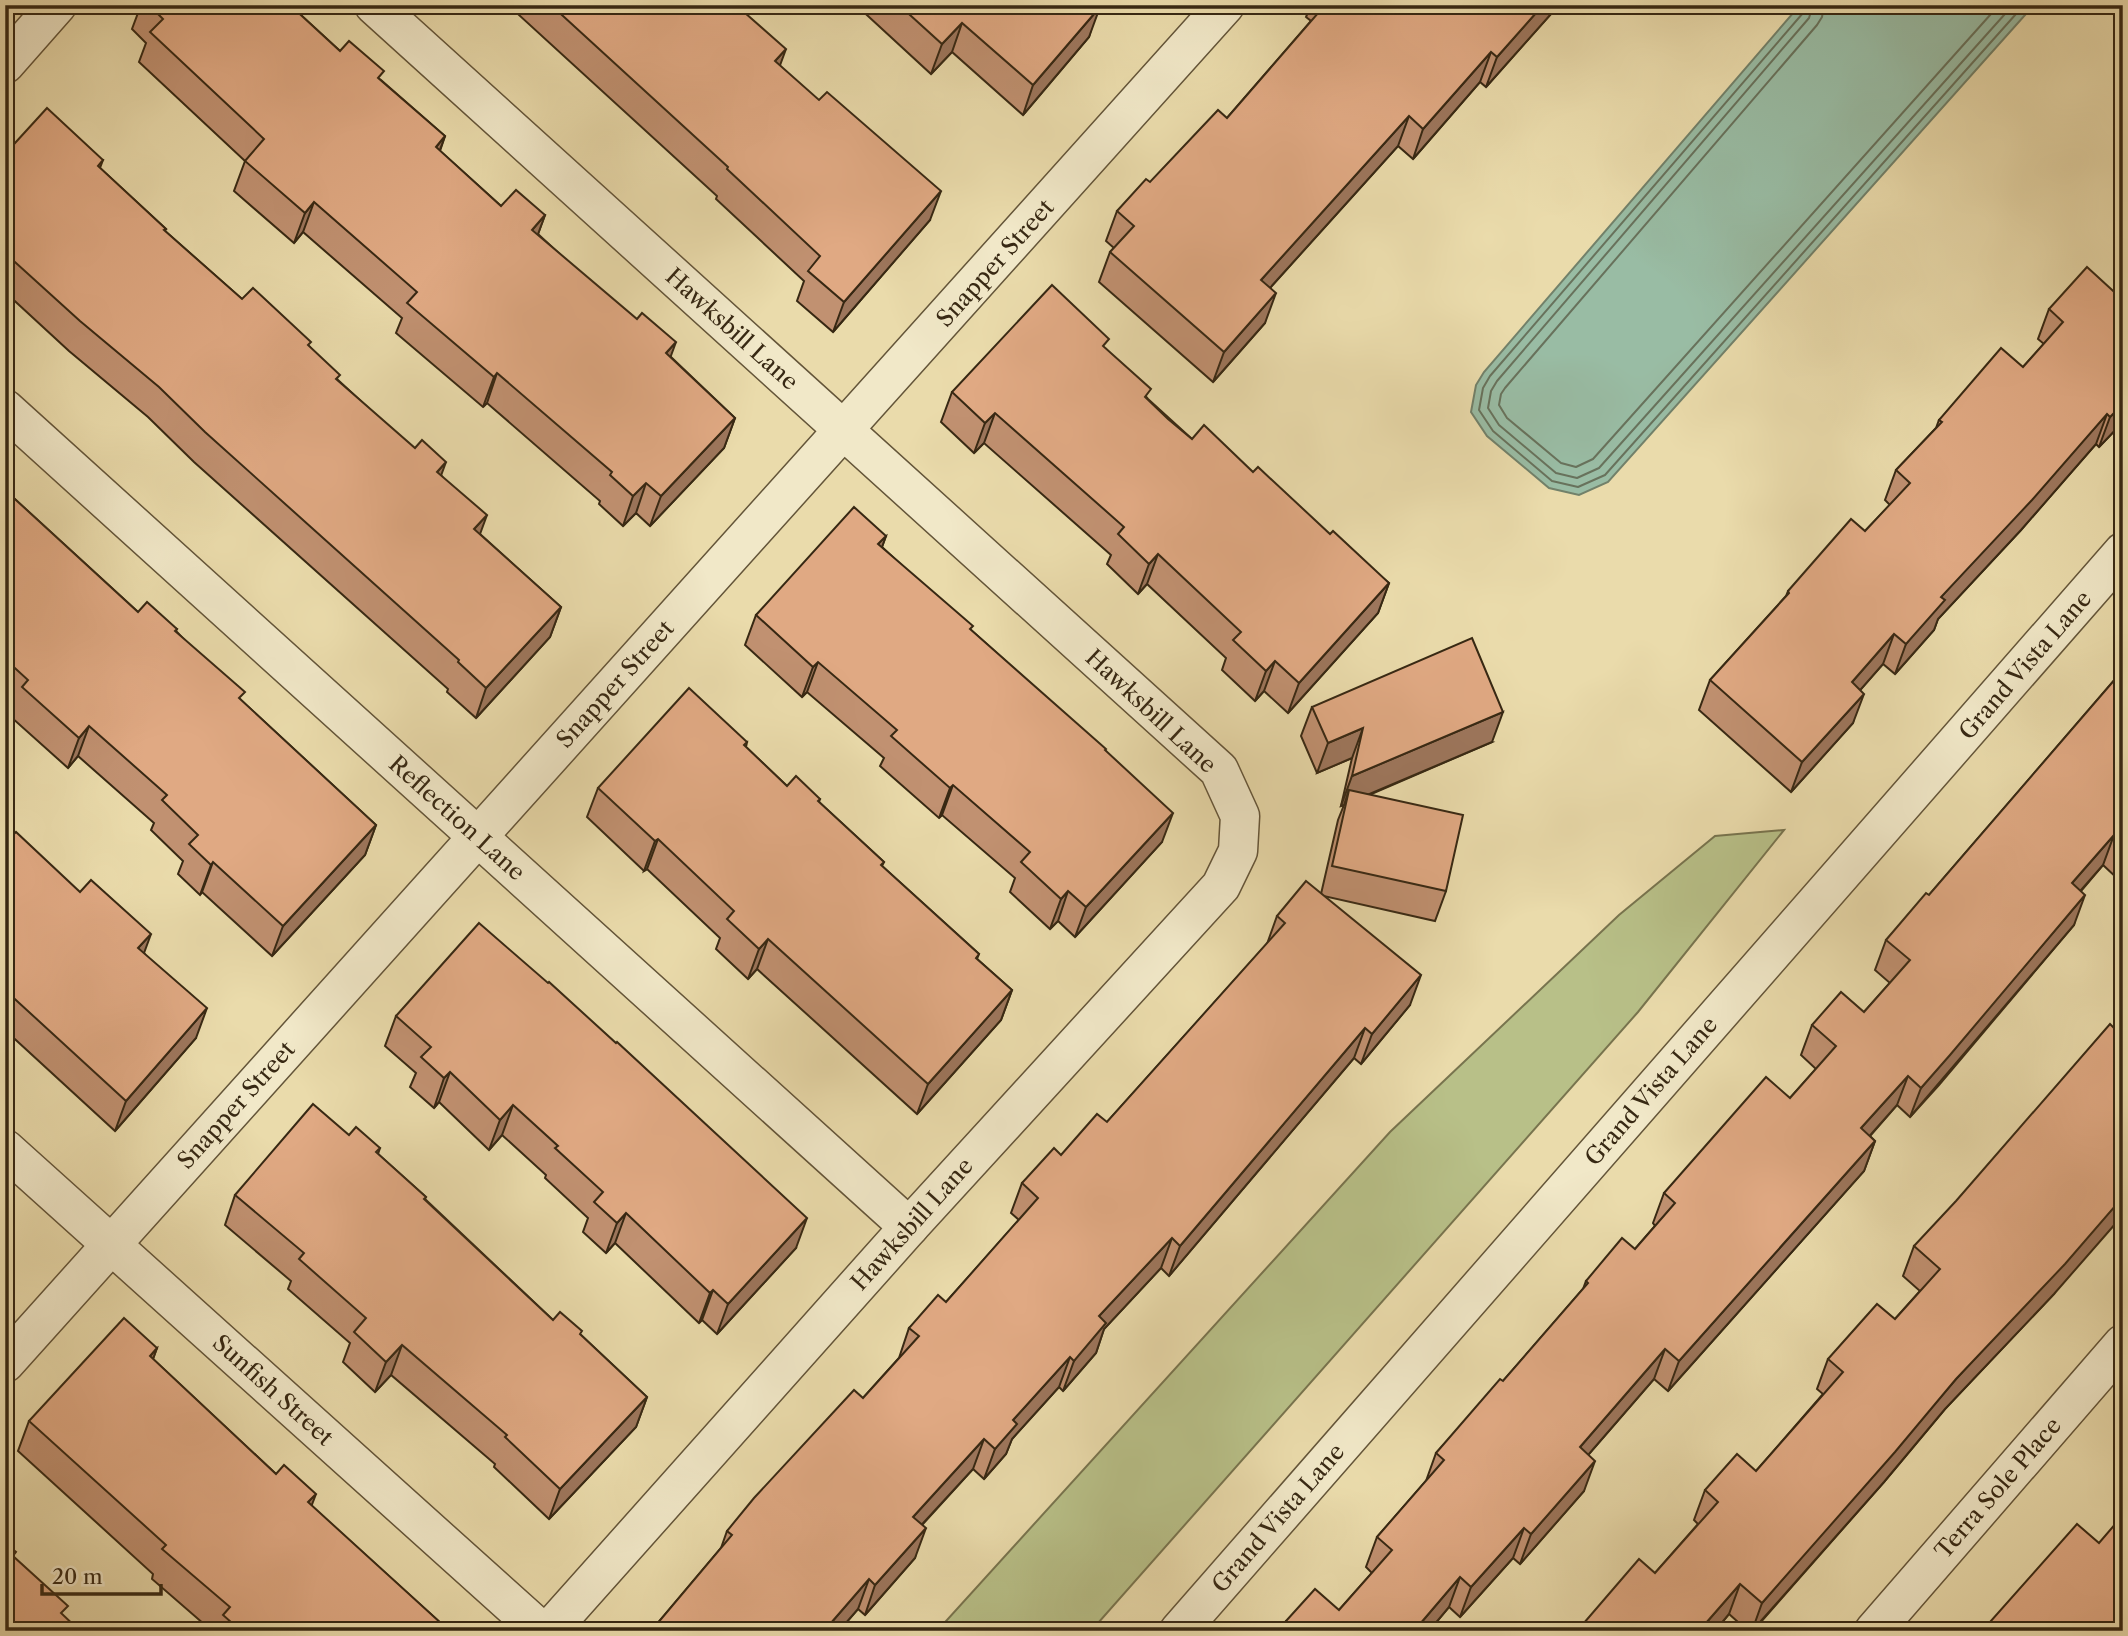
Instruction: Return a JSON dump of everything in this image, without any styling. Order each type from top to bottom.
[{"type":"street","points":[[5,64],[57,5]]},
{"type":"street","name":"Hawksbill Lane","points":[[374,5],[1219,770],[1240,816],[1238,850],[1221,886],[909,1227],[549,1631]]},
{"type":"street","name":"Snapper Street","points":[[5,1363],[844,431],[1210,10]]},
{"type":"street","name":"Reflection Lane","points":[[5,409],[909,1227]]},
{"type":"street","name":"Grand Vista Lane","points":[[1179,1631],[2123,552]]},
{"type":"street","name":"Sunfish Street","points":[[5,1149],[541,1631]]},
{"type":"street","name":"Terra Sole Place","points":[[1874,1631],[2123,1344]]},
{"type":"shaded area","points":[[1784,830],[1638,1012],[1091,1631],[937,1631],[1390,1132],[1619,915],[1715,836]]},
{"type":"water","points":[[1800,5],[2034,5],[1608,482],[1579,495],[1549,488],[1487,436],[1471,412],[1476,385],[1484,372]]},
{"type":"building","points":[[149,5],[290,5],[340,51],[349,41],[384,71],[378,78],[445,136],[436,147],[501,206],[516,190],[545,215],[532,230],[637,319],[642,313],[676,342],[666,353],[735,418],[661,496],[646,483],[633,496],[610,475],[612,472],[497,373],[494,377],[407,303],[417,292],[314,202],[305,213],[245,161],[264,139],[150,32],[163,19]]},
{"type":"building","points":[[551,5],[736,5],[786,49],[775,61],[819,100],[827,92],[941,191],[844,302],[808,271],[820,256],[727,169],[728,167]]},
{"type":"building","points":[[899,5],[1100,7],[1033,85],[962,23],[942,44]]},
{"type":"building","points":[[1325,5],[1543,5],[1497,57],[1491,52],[1423,129],[1409,116],[1261,280],[1276,293],[1224,352],[1110,252],[1134,226],[1117,211],[1146,179],[1150,182],[1218,110],[1227,118]]},
{"type":"building","points":[[47,108],[103,160],[98,166],[166,229],[164,230],[242,299],[253,288],[311,342],[308,345],[340,375],[336,379],[415,448],[422,440],[446,462],[437,472],[487,515],[474,529],[561,607],[486,688],[458,662],[459,660],[205,432],[159,387],[5,253],[5,154]]},
{"type":"building","points":[[2087,267],[2123,300],[2123,404],[2110,417],[2107,414],[2032,500],[1941,597],[1945,600],[1906,644],[1894,634],[1852,682],[1864,694],[1802,762],[1710,680],[1789,593],[1851,519],[1865,531],[1910,483],[1896,470],[1942,422],[1939,420],[2001,348],[2023,367],[2063,322],[2049,309]]},
{"type":"building","points":[[1052,285],[1109,339],[1103,346],[1151,389],[1145,397],[1168,419],[1192,439],[1204,425],[1253,472],[1258,467],[1330,534],[1333,531],[1389,583],[1299,683],[1275,661],[1266,671],[1233,640],[1241,632],[1158,554],[1149,564],[1118,534],[1124,527],[995,413],[985,423],[952,392]]},
{"type":"building","points":[[5,490],[138,612],[147,602],[177,629],[175,631],[245,692],[239,698],[376,825],[283,926],[213,862],[211,865],[189,844],[198,835],[162,800],[167,795],[89,726],[79,738],[22,687],[28,680],[5,659]]},
{"type":"building","points":[[854,507],[886,536],[878,544],[973,626],[970,629],[1106,749],[1173,813],[1086,907],[1068,891],[1061,899],[1021,862],[1030,852],[953,785],[950,788],[891,736],[897,730],[818,662],[813,667],[756,615]]},
{"type":"building","points":[[1472,638],[1503,712],[1352,776],[1363,728],[1328,743],[1312,707]]},
{"type":"building","points":[[2123,670],[2123,843],[2114,835],[2072,883],[2085,895],[1950,1055],[1921,1088],[1908,1076],[1861,1128],[1875,1141],[1679,1361],[1665,1349],[1580,1447],[1595,1461],[1531,1534],[1524,1528],[1471,1587],[1460,1577],[1414,1631],[1289,1631],[1292,1627],[1286,1621],[1315,1589],[1339,1610],[1392,1550],[1377,1537],[1444,1460],[1436,1453],[1588,1283],[1586,1281],[1622,1238],[1635,1249],[1675,1203],[1664,1193],[1766,1077],[1790,1098],[1836,1046],[1812,1025],[1841,992],[1864,1012],[1910,960],[1886,940],[1926,893],[1929,895]]},
{"type":"building","points":[[689,688],[747,742],[744,745],[787,786],[796,776],[820,799],[818,801],[884,862],[881,865],[979,954],[976,958],[1012,990],[928,1084],[768,939],[759,949],[727,919],[734,911],[658,839],[655,841],[598,788]]},
{"type":"building","points":[[1349,790],[1463,815],[1446,891],[1332,866]]},
{"type":"building","points":[[5,826],[14,834],[16,832],[80,892],[91,880],[151,934],[138,948],[207,1008],[126,1101],[5,990]]},
{"type":"building","points":[[1306,881],[1421,975],[1372,1034],[1365,1028],[1180,1246],[1172,1238],[1099,1316],[1106,1323],[1074,1361],[1070,1357],[1013,1420],[1017,1424],[995,1449],[984,1439],[913,1517],[926,1528],[875,1585],[869,1579],[824,1631],[651,1631],[732,1535],[727,1531],[754,1498],[854,1390],[863,1398],[919,1336],[909,1328],[938,1295],[946,1302],[1038,1198],[1022,1183],[1054,1148],[1061,1155],[1097,1114],[1107,1122],[1285,923],[1277,916]]},
{"type":"building","points":[[479,923],[617,1042],[807,1218],[728,1304],[713,1290],[710,1293],[626,1213],[617,1223],[594,1202],[603,1192],[513,1105],[500,1120],[450,1072],[444,1078],[421,1057],[431,1047],[396,1016]]},
{"type":"building","points":[[2123,1016],[2123,1197],[2065,1264],[1956,1379],[1762,1603],[1740,1584],[1699,1631],[1577,1631],[1639,1559],[1655,1573],[1718,1502],[1705,1490],[1737,1454],[1756,1471],[1843,1372],[1828,1359],[1877,1304],[1895,1319],[1940,1269],[1914,1246],[2110,1024],[2113,1027]]},
{"type":"building","points":[[313,1104],[349,1135],[356,1127],[380,1148],[376,1152],[553,1320],[560,1312],[647,1397],[560,1489],[505,1437],[507,1435],[402,1345],[386,1362],[354,1332],[366,1318],[299,1259],[304,1253],[235,1195]]},
{"type":"building","points":[[124,1318],[157,1348],[150,1356],[276,1474],[284,1465],[316,1494],[308,1502],[443,1625],[438,1631],[241,1631],[223,1615],[230,1607],[162,1549],[166,1545],[29,1421]]},
{"type":"building","points":[[2123,1515],[2123,1631],[1982,1631],[2077,1524],[2099,1543]]},
{"type":"building","points":[[5,1543],[16,1552],[13,1556],[68,1606],[61,1613],[80,1631],[5,1631]]}]
